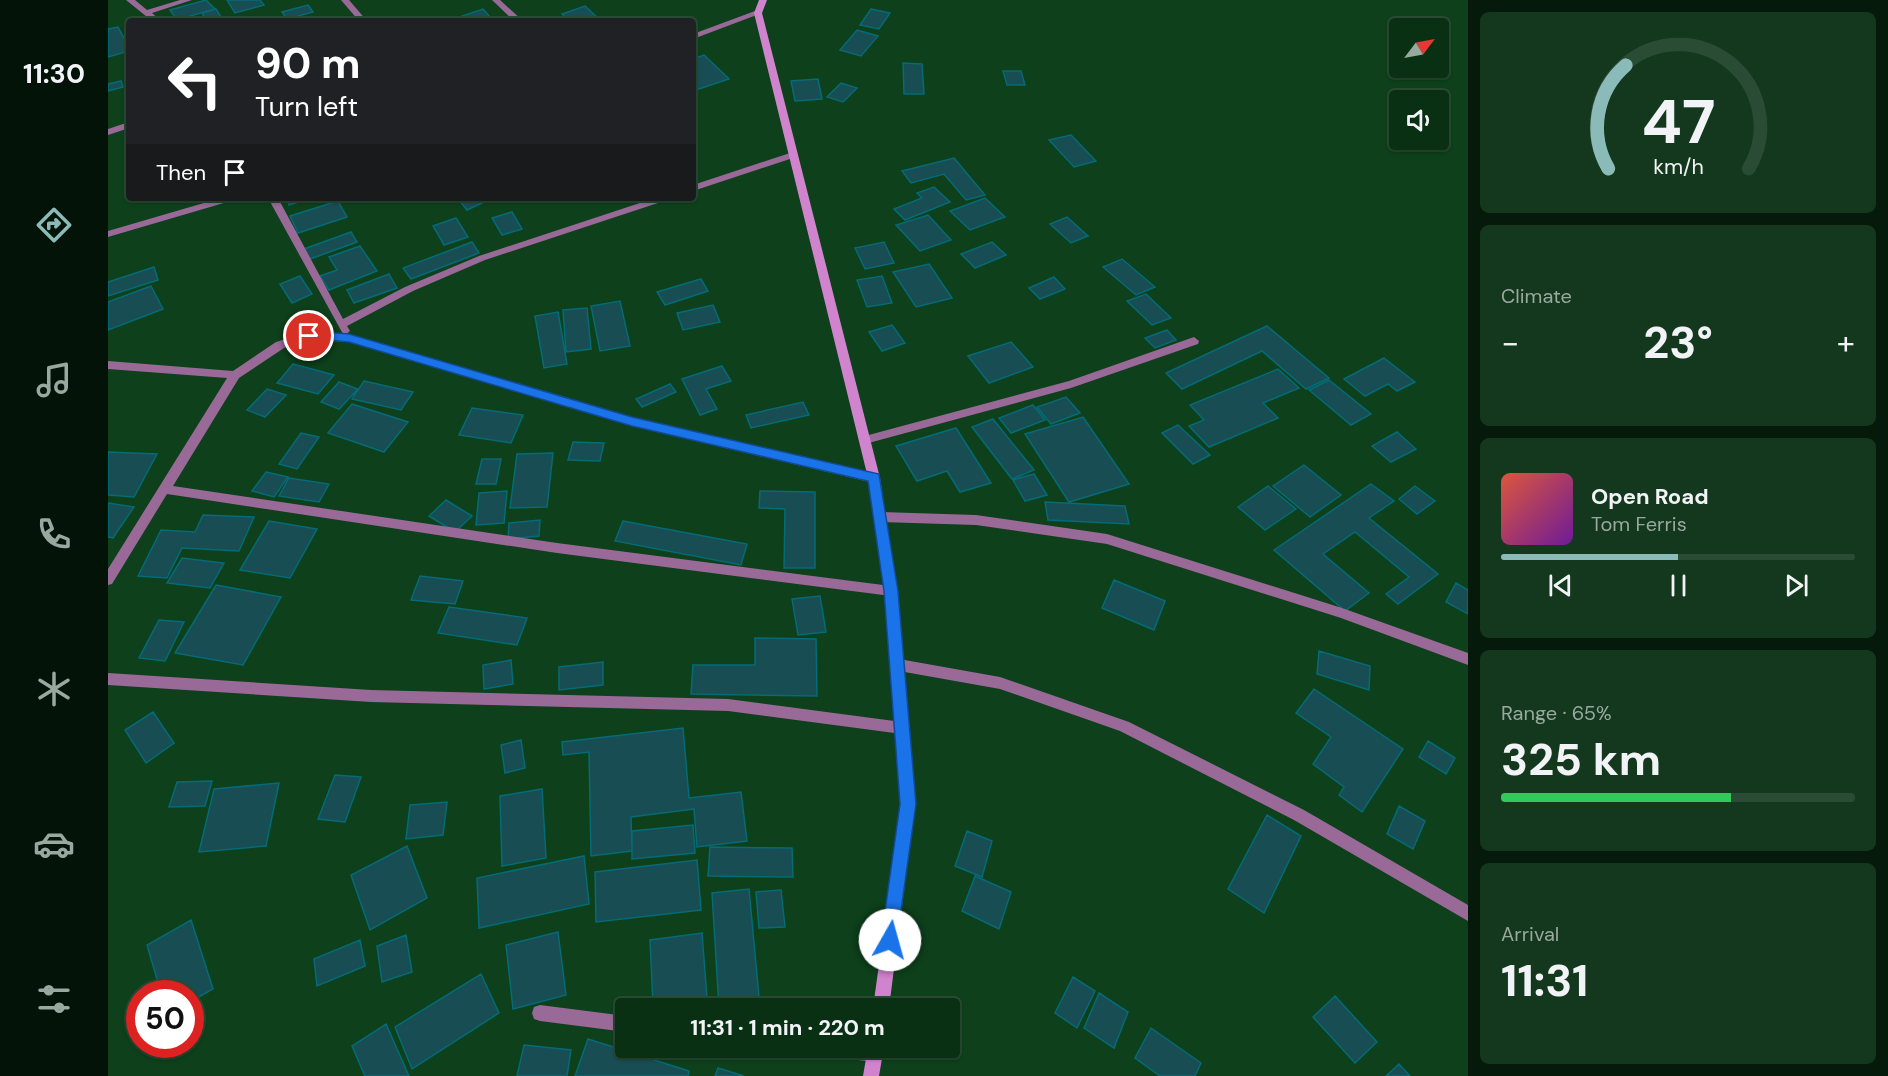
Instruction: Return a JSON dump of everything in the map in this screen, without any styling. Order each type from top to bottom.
[{"type":"main road","points":[[763,0],[758,13],[874,478],[891,591],[908,804],[882,998]]},
{"type":"main road","points":[[871,1076],[875,1058]]},
{"type":"street","points":[[130,0],[154,18]]},
{"type":"street","points":[[148,12],[188,0]]},
{"type":"street","points":[[345,0],[360,18]]},
{"type":"street","points":[[496,0],[516,18]]},
{"type":"street","points":[[696,36],[758,13]]},
{"type":"street","points":[[108,132],[126,126]]},
{"type":"street","points":[[696,187],[793,155]]},
{"type":"street","points":[[108,234],[221,201]]},
{"type":"street","points":[[275,201],[349,338]]},
{"type":"street","points":[[342,324],[409,290],[482,258],[655,201]]},
{"type":"street","points":[[108,580],[235,375],[280,345],[309,336],[349,338],[632,422],[874,478]]},
{"type":"street","points":[[865,440],[1071,384],[1194,341]]},
{"type":"street","points":[[108,365],[235,375]]},
{"type":"street","points":[[164,489],[557,548],[891,591]]},
{"type":"street","points":[[880,517],[976,520],[1107,539],[1342,613],[1468,658]]},
{"type":"street","points":[[898,665],[1000,682],[1124,726],[1299,815],[1468,913]]},
{"type":"street","points":[[108,679],[371,696],[728,705],[902,728]]},
{"type":"street","points":[[540,1013],[615,1023]]},
{"type":"building","points":[[206,0],[215,9],[184,18],[176,18],[170,10]]},
{"type":"building","points":[[227,0],[260,0],[264,5],[235,13]]},
{"type":"building","points":[[308,5],[313,12],[286,18],[282,12]]},
{"type":"building","points":[[585,6],[598,18],[567,18],[562,14]]},
{"type":"building","points":[[216,9],[221,17],[205,18],[202,13]]},
{"type":"building","points":[[483,9],[490,17],[464,18],[462,16]]},
{"type":"building","points":[[871,9],[890,13],[879,29],[860,25]]},
{"type":"building","points":[[118,27],[126,40],[126,52],[108,57],[108,29]]},
{"type":"building","points":[[857,30],[878,36],[861,56],[840,50]]},
{"type":"building","points":[[704,55],[729,79],[696,90],[696,58]]},
{"type":"building","points":[[903,63],[922,64],[924,94],[904,94]]},
{"type":"building","points":[[1003,71],[1021,71],[1025,85],[1007,85]]},
{"type":"building","points":[[818,79],[822,99],[795,101],[791,81]]},
{"type":"building","points":[[121,81],[123,87],[108,91],[108,84]]},
{"type":"building","points":[[841,83],[857,88],[843,102],[827,97]]},
{"type":"building","points":[[1071,135],[1096,161],[1074,167],[1049,140]]},
{"type":"building","points":[[954,158],[985,195],[966,200],[944,174],[911,183],[902,171]]},
{"type":"building","points":[[934,187],[950,202],[905,220],[894,209],[922,198],[917,193]]},
{"type":"building","points":[[985,198],[1005,217],[970,230],[950,211]]},
{"type":"building","points":[[288,201],[302,201],[289,205]]},
{"type":"building","points":[[338,201],[347,217],[298,233],[290,216]]},
{"type":"building","points":[[460,201],[480,201],[482,203],[467,210]]},
{"type":"building","points":[[512,212],[522,229],[502,235],[492,218]]},
{"type":"building","points":[[928,215],[951,240],[920,251],[896,225]]},
{"type":"building","points":[[1067,217],[1088,236],[1071,243],[1050,224]]},
{"type":"building","points":[[456,218],[468,237],[444,245],[433,226]]},
{"type":"building","points":[[351,232],[357,242],[310,259],[304,249]]},
{"type":"building","points":[[472,242],[479,253],[411,279],[403,268]]},
{"type":"building","points":[[884,242],[894,263],[865,269],[855,248]]},
{"type":"building","points":[[992,242],[1006,255],[975,268],[961,254]]},
{"type":"building","points":[[360,246],[377,271],[329,290],[320,276],[337,270],[329,257]]},
{"type":"building","points":[[1122,259],[1155,287],[1136,295],[1103,267]]},
{"type":"building","points":[[929,264],[952,298],[916,307],[893,272]]},
{"type":"building","points":[[154,267],[158,280],[108,296],[108,282]]},
{"type":"building","points":[[389,274],[397,288],[354,303],[347,290]]},
{"type":"building","points":[[300,276],[312,294],[292,303],[280,284]]},
{"type":"building","points":[[882,276],[892,303],[867,307],[857,280]]},
{"type":"building","points":[[1054,277],[1065,289],[1040,299],[1029,288]]},
{"type":"building","points":[[701,279],[708,291],[665,305],[657,292]]},
{"type":"building","points":[[151,286],[163,309],[108,330],[108,302]]},
{"type":"building","points":[[1146,294],[1171,318],[1152,325],[1127,301]]},
{"type":"building","points":[[620,301],[630,346],[600,351],[591,306]]},
{"type":"building","points":[[713,305],[720,322],[683,330],[677,313]]},
{"type":"building","points":[[587,308],[591,349],[566,352],[563,310]]},
{"type":"building","points":[[558,312],[567,364],[544,368],[535,316]]},
{"type":"building","points":[[892,325],[905,343],[882,351],[869,332]]},
{"type":"building","points":[[1267,326],[1329,378],[1306,389],[1262,351],[1182,389],[1166,373]]},
{"type":"building","points":[[1167,330],[1176,340],[1155,348],[1145,338]]},
{"type":"building","points":[[1011,342],[1033,367],[989,383],[968,356]]},
{"type":"building","points":[[1384,358],[1415,382],[1397,391],[1388,384],[1365,396],[1344,379]]},
{"type":"building","points":[[293,364],[334,375],[318,394],[277,383]]},
{"type":"building","points":[[722,366],[731,381],[706,389],[717,409],[700,415],[682,379]]},
{"type":"building","points":[[1278,369],[1299,388],[1263,403],[1278,418],[1209,447],[1189,426],[1204,420],[1190,405]]},
{"type":"building","points":[[1329,380],[1371,414],[1351,425],[1309,390]]},
{"type":"building","points":[[364,381],[413,392],[401,410],[352,399]]},
{"type":"building","points":[[339,382],[358,389],[339,409],[321,402]]},
{"type":"building","points":[[670,384],[676,392],[642,407],[636,399]]},
{"type":"building","points":[[267,389],[286,395],[265,417],[247,410]]},
{"type":"building","points":[[1066,397],[1080,413],[1051,424],[1037,407]]},
{"type":"building","points":[[803,402],[809,415],[751,428],[746,415]]},
{"type":"building","points":[[352,404],[408,422],[384,452],[328,433]]},
{"type":"building","points":[[1033,405],[1045,420],[1011,433],[999,418]]},
{"type":"building","points":[[472,408],[523,415],[511,443],[459,435]]},
{"type":"building","points":[[1083,417],[1129,484],[1069,502],[1025,434]]},
{"type":"building","points":[[993,419],[1034,470],[1012,479],[972,427]]},
{"type":"building","points":[[1178,425],[1210,455],[1193,464],[1162,433]]},
{"type":"building","points":[[956,428],[991,483],[960,492],[947,471],[917,481],[896,446]]},
{"type":"building","points":[[1397,432],[1416,449],[1391,462],[1372,446]]},
{"type":"building","points":[[301,433],[319,437],[297,469],[279,464]]},
{"type":"building","points":[[573,442],[604,443],[600,461],[568,460]]},
{"type":"building","points":[[108,452],[157,454],[134,497],[108,495]]},
{"type":"building","points":[[553,453],[547,507],[510,508],[517,454]]},
{"type":"building","points":[[482,459],[501,459],[496,484],[476,484]]},
{"type":"building","points":[[1304,465],[1341,495],[1310,517],[1273,486]]},
{"type":"building","points":[[266,472],[288,477],[274,497],[252,491]]},
{"type":"building","points":[[1034,474],[1047,495],[1025,501],[1013,480]]},
{"type":"building","points":[[289,478],[329,484],[319,502],[279,496]]},
{"type":"building","points":[[1371,484],[1394,501],[1369,518],[1438,574],[1398,604],[1386,594],[1409,577],[1355,532],[1323,554],[1369,593],[1345,611],[1274,550]]},
{"type":"building","points":[[1268,486],[1296,509],[1265,530],[1238,507]]},
{"type":"building","points":[[1415,486],[1435,501],[1417,514],[1399,499]]},
{"type":"building","points":[[507,491],[504,523],[476,525],[479,493]]},
{"type":"building","points":[[760,491],[815,492],[815,568],[784,568],[785,509],[759,508]]},
{"type":"building","points":[[446,500],[472,516],[455,532],[429,516]]},
{"type":"building","points":[[1045,502],[1125,506],[1129,524],[1048,520]]},
{"type":"building","points":[[108,503],[134,507],[113,538],[108,537]]},
{"type":"building","points":[[203,515],[254,517],[239,551],[182,548],[167,578],[138,576],[161,530],[195,532]]},
{"type":"building","points":[[540,520],[539,536],[508,539],[509,523]]},
{"type":"building","points":[[269,521],[317,529],[290,578],[240,570]]},
{"type":"building","points":[[623,521],[747,544],[741,565],[615,541]]},
{"type":"building","points":[[182,558],[224,563],[210,588],[167,583]]},
{"type":"building","points":[[420,576],[463,581],[455,604],[411,600]]},
{"type":"building","points":[[1114,580],[1165,601],[1154,630],[1102,608]]},
{"type":"building","points":[[1456,583],[1468,590],[1468,614],[1446,602]]},
{"type":"building","points":[[216,585],[281,597],[243,665],[175,653]]},
{"type":"building","points":[[820,596],[826,632],[798,635],[792,599]]},
{"type":"building","points":[[449,607],[527,618],[517,645],[438,633]]},
{"type":"building","points":[[159,620],[184,622],[165,661],[139,658]]},
{"type":"building","points":[[755,638],[816,639],[817,696],[691,694],[693,665],[755,665]]},
{"type":"building","points":[[1319,651],[1370,666],[1369,690],[1317,674]]},
{"type":"building","points":[[511,660],[513,684],[484,689],[483,665]]},
{"type":"building","points":[[603,662],[603,685],[559,690],[559,667]]},
{"type":"building","points":[[1314,689],[1403,749],[1362,812],[1339,795],[1344,787],[1313,764],[1331,737],[1296,713]]},
{"type":"building","points":[[153,712],[174,743],[146,763],[125,730]]},
{"type":"building","points":[[683,728],[689,798],[741,792],[747,841],[697,847],[694,809],[631,817],[632,851],[591,856],[589,752],[563,755],[562,742]]},
{"type":"building","points":[[521,740],[525,768],[505,773],[501,745]]},
{"type":"building","points":[[1428,741],[1455,758],[1446,774],[1419,757]]},
{"type":"building","points":[[335,775],[361,777],[345,822],[318,819]]},
{"type":"building","points":[[212,781],[205,806],[169,807],[177,782]]},
{"type":"building","points":[[279,783],[266,846],[199,852],[214,789]]},
{"type":"building","points":[[542,789],[546,858],[502,866],[500,796]]},
{"type":"building","points":[[447,802],[443,835],[406,839],[410,805]]},
{"type":"building","points":[[1399,806],[1425,821],[1413,849],[1387,834]]},
{"type":"building","points":[[1267,815],[1301,836],[1264,913],[1228,889]]},
{"type":"building","points":[[693,825],[695,853],[632,859],[632,831]]},
{"type":"building","points":[[967,831],[992,841],[982,877],[955,866]]},
{"type":"building","points":[[407,846],[427,898],[370,930],[351,875]]},
{"type":"building","points":[[710,847],[792,848],[793,877],[708,876]]},
{"type":"building","points":[[584,856],[589,904],[479,928],[477,878]]},
{"type":"building","points":[[697,860],[701,910],[596,922],[595,872]]},
{"type":"building","points":[[975,876],[1011,892],[999,929],[962,911]]},
{"type":"building","points":[[749,889],[759,998],[718,998],[712,893]]},
{"type":"building","points":[[781,890],[785,927],[759,928],[756,892]]},
{"type":"building","points":[[191,920],[213,989],[204,994],[204,980],[157,980],[147,945]]},
{"type":"building","points":[[558,932],[566,995],[513,1009],[506,945]]},
{"type":"building","points":[[702,933],[707,998],[653,998],[650,940]]},
{"type":"building","points":[[406,935],[412,972],[382,982],[377,946]]},
{"type":"building","points":[[360,940],[365,966],[317,986],[314,959]]},
{"type":"building","points":[[481,974],[499,1013],[412,1069],[395,1027]]},
{"type":"building","points":[[1073,977],[1095,991],[1077,1028],[1055,1013]]},
{"type":"building","points":[[1099,993],[1128,1012],[1114,1048],[1084,1028]]},
{"type":"building","points":[[1335,996],[1377,1042],[1355,1063],[1313,1017]]},
{"type":"building","points":[[386,1024],[409,1076],[365,1076],[352,1046]]},
{"type":"building","points":[[1151,1028],[1201,1063],[1195,1076],[1160,1076],[1135,1058]]},
{"type":"building","points":[[588,1039],[615,1048],[615,1058],[648,1058],[689,1071],[688,1076],[575,1076]]},
{"type":"building","points":[[524,1045],[571,1050],[567,1076],[517,1076]]},
{"type":"building","points":[[1399,1064],[1410,1076],[1386,1076]]},
{"type":"building","points":[[718,1068],[744,1076],[715,1076]]},
{"type":"route","points":[[309,336],[349,338],[632,422],[874,478],[891,591],[908,804],[890,940]]}]
